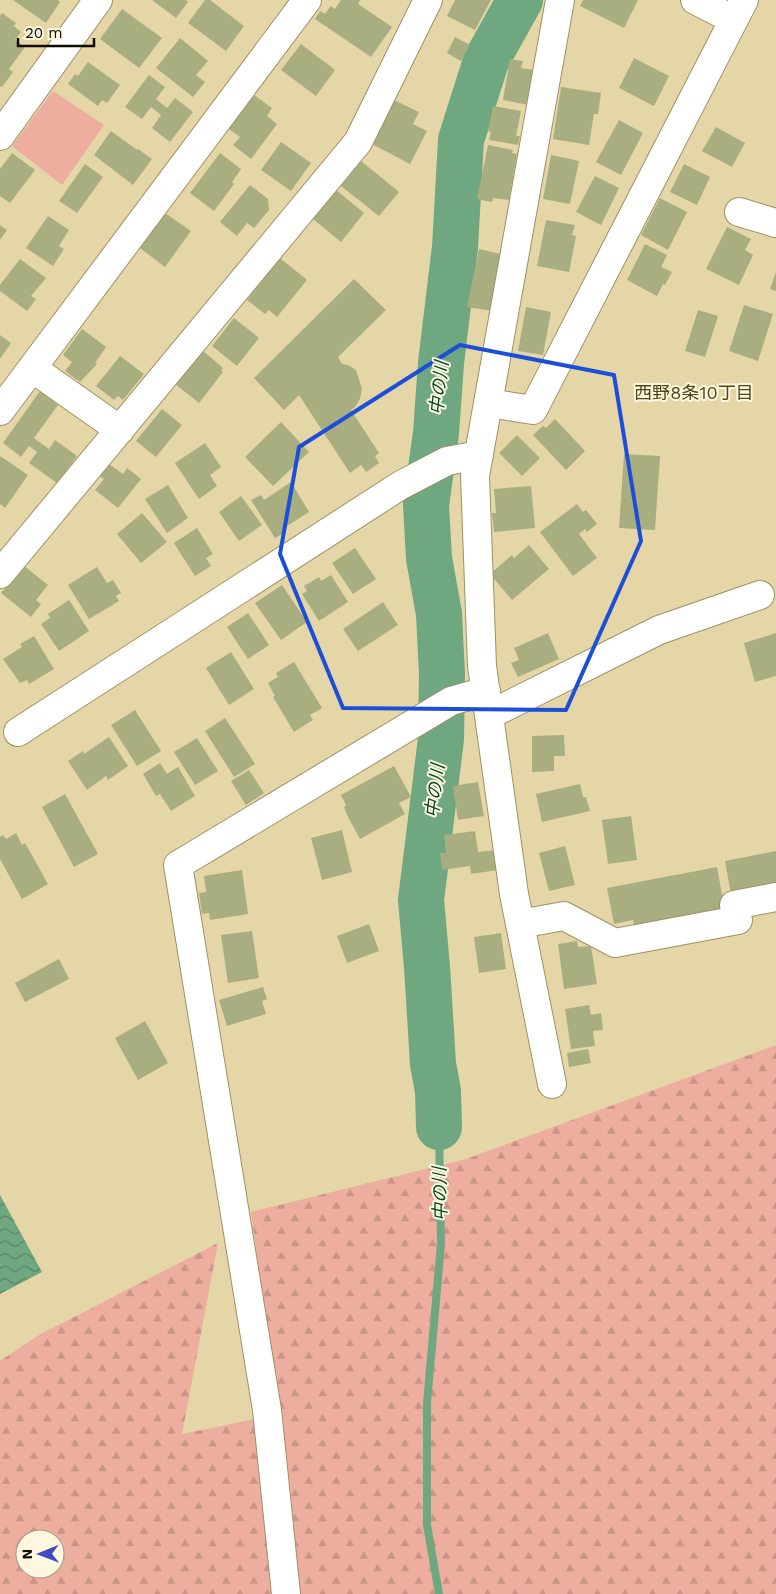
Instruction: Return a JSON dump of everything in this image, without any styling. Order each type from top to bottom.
[{"type":"street","points":[[3,126],[98,0]]},
{"type":"street","points":[[0,410],[307,0]]},
{"type":"street","points":[[0,574],[358,142],[428,0]]},
{"type":"street","points":[[552,1084],[514,894],[482,666],[475,476],[560,0]]},
{"type":"street","points":[[488,403],[533,410],[739,10],[695,0]]},
{"type":"street","points":[[739,212],[776,224]]},
{"type":"street","points":[[32,368],[120,430]]},
{"type":"street","points":[[18,732],[401,485],[447,461],[478,455]]},
{"type":"street","points":[[286,1594],[267,1410],[178,865],[451,701],[488,703],[658,630],[760,596]]},
{"type":"street","points":[[520,924],[564,916],[615,943],[738,920],[734,905],[776,897]]},
{"type":"highlighted area","points":[[460,345],[614,375],[641,541],[566,710],[343,708],[280,554],[299,447]]},
{"type":"green space","points":[[53,91],[104,125],[62,185],[12,146]]},
{"type":"green space","points":[[776,1045],[776,1594],[0,1594],[0,1361],[39,1335],[218,1243],[182,1434],[279,1414],[251,1212],[466,1159]]},
{"type":"water","points":[[0,1195],[42,1272],[0,1294]]},
{"type":"building","points":[[13,0],[58,0],[60,2],[46,23]]},
{"type":"building","points":[[152,0],[186,0],[188,2],[176,18]]},
{"type":"building","points":[[205,0],[210,0],[244,26],[226,51],[188,23]]},
{"type":"building","points":[[341,0],[360,0],[358,4],[392,27],[371,57],[315,19],[320,11],[325,14],[331,6],[335,9]]},
{"type":"building","points":[[455,0],[491,0],[475,30],[447,16]]},
{"type":"building","points":[[583,0],[638,0],[624,28],[580,6]]},
{"type":"building","points":[[122,9],[162,38],[139,68],[100,39]]},
{"type":"building","points":[[2,13],[16,23],[14,26],[21,32],[15,40],[25,47],[9,69],[13,72],[2,87],[0,86],[0,16]]},
{"type":"building","points":[[455,37],[470,45],[461,61],[447,53]]},
{"type":"building","points":[[180,38],[208,61],[196,75],[205,82],[193,97],[156,68]]},
{"type":"building","points":[[301,44],[335,70],[316,96],[281,70]]},
{"type":"building","points":[[634,58],[669,76],[654,106],[619,88]]},
{"type":"building","points":[[510,59],[523,61],[521,68],[535,70],[529,105],[503,100]]},
{"type":"building","points":[[88,62],[120,85],[107,103],[102,100],[98,106],[68,84],[75,74],[78,76]]},
{"type":"building","points":[[149,75],[165,87],[156,99],[167,108],[175,98],[193,112],[170,142],[152,128],[161,115],[151,107],[142,119],[125,107]]},
{"type":"building","points":[[561,87],[601,93],[598,114],[594,114],[589,145],[553,139]]},
{"type":"building","points":[[254,95],[272,108],[267,116],[277,124],[251,159],[233,145],[240,137],[229,129]]},
{"type":"building","points":[[394,100],[419,112],[413,124],[427,131],[410,164],[372,144]]},
{"type":"building","points":[[493,106],[521,111],[516,136],[520,136],[518,145],[489,140],[491,132],[488,131]]},
{"type":"building","points":[[619,120],[643,133],[621,175],[596,162]]},
{"type":"building","points":[[716,127],[745,143],[732,167],[702,151]]},
{"type":"building","points":[[111,131],[152,159],[133,185],[94,155]]},
{"type":"building","points":[[281,142],[311,163],[291,191],[261,170]]},
{"type":"building","points":[[488,145],[513,150],[512,153],[517,154],[509,200],[493,198],[492,202],[477,199]]},
{"type":"building","points":[[12,153],[35,170],[10,203],[0,196],[0,169]]},
{"type":"building","points":[[220,153],[241,169],[232,182],[234,184],[214,211],[190,193]]},
{"type":"building","points":[[551,155],[579,161],[570,204],[543,199]]},
{"type":"building","points":[[361,161],[399,192],[379,216],[341,186]]},
{"type":"building","points":[[85,164],[103,177],[77,213],[59,201]]},
{"type":"building","points":[[684,164],[710,177],[697,205],[670,192]]},
{"type":"building","points":[[595,176],[619,188],[601,225],[576,212]]},
{"type":"building","points":[[250,185],[268,199],[269,210],[254,228],[247,223],[237,236],[220,222]]},
{"type":"building","points":[[336,190],[364,213],[341,242],[313,219]]},
{"type":"building","points":[[660,198],[687,212],[668,250],[641,235]]},
{"type":"building","points":[[165,213],[191,231],[165,267],[140,248]]},
{"type":"building","points":[[48,216],[69,230],[59,246],[64,249],[53,266],[26,248]]},
{"type":"building","points":[[546,220],[575,225],[572,235],[576,236],[569,272],[537,266]]},
{"type":"building","points":[[0,225],[7,230],[0,240]]},
{"type":"building","points":[[727,227],[751,239],[745,250],[753,255],[739,285],[706,269]]},
{"type":"building","points":[[645,244],[667,255],[661,267],[672,272],[657,296],[627,280]]},
{"type":"building","points":[[479,249],[501,254],[493,296],[497,296],[493,311],[467,307]]},
{"type":"building","points":[[280,258],[307,280],[277,317],[269,310],[265,314],[247,300]]},
{"type":"building","points":[[20,259],[46,278],[31,296],[36,299],[27,311],[0,291],[0,285]]},
{"type":"building","points":[[776,272],[776,291],[770,289]]},
{"type":"building","points":[[354,279],[386,310],[338,357],[342,364],[356,370],[362,389],[360,399],[351,410],[379,453],[375,456],[379,463],[366,472],[361,465],[350,473],[299,395],[284,410],[254,378]]},
{"type":"building","points":[[744,305],[773,314],[758,361],[729,351]]},
{"type":"building","points":[[526,307],[551,312],[543,355],[518,351]]},
{"type":"building","points":[[698,310],[718,316],[705,357],[685,351]]},
{"type":"building","points":[[234,318],[259,338],[237,366],[212,346]]},
{"type":"building","points":[[82,329],[106,347],[95,363],[97,364],[80,382],[65,371],[72,362],[63,355]]},
{"type":"building","points":[[0,335],[11,343],[0,359]]},
{"type":"building","points":[[202,350],[223,368],[221,371],[223,372],[199,403],[175,384]]},
{"type":"building","points":[[120,356],[144,374],[123,400],[118,396],[114,400],[96,386]]},
{"type":"building","points":[[40,391],[58,405],[34,438],[49,449],[55,440],[77,456],[57,483],[29,463],[37,452],[29,446],[21,457],[3,443]]},
{"type":"building","points":[[162,409],[182,425],[156,457],[136,441]]},
{"type":"building","points":[[555,419],[585,451],[566,470],[533,435],[543,426],[546,428]]},
{"type":"building","points":[[281,422],[309,452],[273,486],[245,457]]},
{"type":"building","points":[[517,435],[540,458],[522,476],[499,453]]},
{"type":"building","points":[[205,443],[221,467],[210,475],[217,486],[199,499],[175,463]]},
{"type":"building","points":[[624,454],[660,456],[655,530],[619,528]]},
{"type":"building","points":[[0,456],[28,475],[5,508],[0,504]]},
{"type":"building","points":[[109,464],[123,474],[127,468],[141,479],[118,508],[95,490],[104,479],[100,476]]},
{"type":"building","points":[[291,482],[309,512],[284,528],[286,532],[275,538],[251,500],[261,495],[264,500]]},
{"type":"building","points":[[168,485],[188,518],[167,533],[145,499]]},
{"type":"building","points":[[531,486],[535,528],[494,532],[492,513],[496,513],[494,489]]},
{"type":"building","points":[[241,496],[262,525],[239,541],[219,512]]},
{"type":"building","points":[[577,504],[583,512],[586,510],[597,524],[587,532],[585,529],[579,534],[597,558],[573,576],[540,532]]},
{"type":"building","points":[[142,513],[167,542],[141,563],[117,534]]},
{"type":"building","points":[[197,528],[213,554],[206,558],[211,566],[195,576],[174,543]]},
{"type":"building","points":[[529,545],[549,569],[512,600],[490,574],[512,555],[514,558]]},
{"type":"building","points":[[355,548],[376,579],[353,594],[332,563]]},
{"type":"building","points":[[23,565],[48,585],[36,600],[41,604],[31,617],[1,593]]},
{"type":"building","points":[[97,567],[107,583],[113,580],[121,593],[116,596],[119,601],[89,619],[68,585]]},
{"type":"building","points":[[331,575],[348,602],[319,621],[302,594],[307,591],[304,586],[319,577],[321,581]]},
{"type":"building","points":[[282,585],[307,622],[281,640],[255,603]]},
{"type":"building","points":[[69,600],[89,631],[59,651],[41,624],[50,618],[48,614]]},
{"type":"building","points":[[383,602],[398,625],[358,651],[343,629]]},
{"type":"building","points":[[248,613],[269,645],[248,659],[227,627]]},
{"type":"building","points":[[548,633],[559,659],[518,677],[511,663],[519,660],[514,648]]},
{"type":"building","points":[[776,633],[776,676],[755,682],[744,643]]},
{"type":"building","points":[[34,636],[54,669],[29,684],[27,680],[20,683],[3,659],[22,647],[20,644]]},
{"type":"building","points":[[231,652],[254,689],[229,705],[206,668]]},
{"type":"building","points":[[294,662],[322,708],[310,715],[313,720],[294,732],[273,697],[275,696],[268,683],[278,677],[276,673]]},
{"type":"building","points":[[135,710],[161,751],[137,766],[111,725]]},
{"type":"building","points":[[225,718],[255,764],[234,777],[205,731]]},
{"type":"building","points":[[564,735],[565,756],[554,756],[554,771],[532,772],[532,736]]},
{"type":"building","points":[[109,737],[128,766],[108,780],[106,776],[87,790],[68,761],[83,751],[84,754]]},
{"type":"building","points":[[197,738],[218,771],[195,785],[174,752]]},
{"type":"building","points":[[160,763],[167,774],[178,767],[195,796],[171,811],[160,794],[156,796],[143,774]]},
{"type":"building","points":[[394,766],[411,797],[399,803],[405,814],[360,839],[347,815],[344,807],[346,805],[341,795]]},
{"type":"building","points":[[249,770],[264,793],[246,805],[231,781]]},
{"type":"building","points":[[478,782],[484,816],[458,820],[453,786]]},
{"type":"building","points":[[580,784],[583,797],[586,797],[590,811],[542,822],[536,794]]},
{"type":"building","points":[[65,794],[98,854],[74,867],[42,807]]},
{"type":"building","points":[[631,816],[637,860],[608,864],[602,820]]},
{"type":"building","points":[[342,830],[352,872],[322,880],[311,838]]},
{"type":"building","points":[[475,831],[478,852],[495,850],[498,870],[471,874],[470,866],[442,870],[440,853],[446,853],[444,835]]},
{"type":"building","points":[[16,833],[22,845],[25,843],[48,884],[22,899],[0,859],[0,837],[3,835],[6,839]]},
{"type":"building","points":[[565,846],[575,885],[549,891],[539,853]]},
{"type":"building","points":[[776,851],[776,886],[731,894],[725,861]]},
{"type":"building","points":[[717,867],[725,911],[635,928],[633,920],[614,924],[607,888]]},
{"type":"building","points":[[242,870],[248,914],[210,920],[209,913],[202,914],[199,893],[206,892],[204,876]]},
{"type":"building","points":[[369,924],[379,951],[347,963],[337,936]]},
{"type":"building","points":[[252,931],[259,978],[228,983],[221,935]]},
{"type":"building","points":[[501,933],[506,969],[479,973],[474,937]]},
{"type":"building","points":[[577,941],[578,947],[591,946],[597,984],[564,989],[558,944]]},
{"type":"building","points":[[59,959],[69,979],[25,1002],[15,983]]},
{"type":"building","points":[[263,987],[267,999],[262,1001],[266,1014],[227,1026],[219,1000]]},
{"type":"building","points":[[589,1005],[591,1015],[601,1013],[603,1030],[593,1031],[595,1046],[571,1049],[565,1009]]},
{"type":"building","points":[[145,1021],[168,1063],[138,1080],[115,1038]]},
{"type":"building","points":[[588,1049],[591,1063],[569,1067],[567,1053]]},
{"type":"waterway","name":"中の川","points":[[439,1127],[438,1091],[433,1064],[421,900],[441,739],[442,674],[439,614],[429,558],[426,505],[436,433],[441,363],[455,247],[461,140],[486,61],[520,0]]},
{"type":"waterway","name":"中の川","points":[[439,1127],[441,1244],[427,1403],[427,1525],[439,1594]]},
{"type":"district","name":"西野8条10丁目","points":[[694,393]]}]
